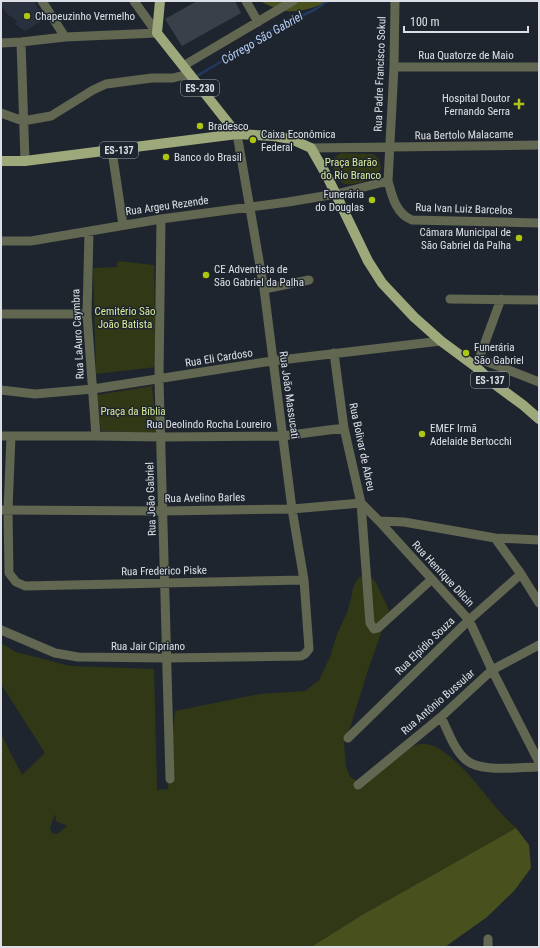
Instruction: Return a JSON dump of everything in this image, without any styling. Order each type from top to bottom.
[{"type":"main road","points":[[160,1],[160,37]]},
{"type":"main road","name":"ES-230","points":[[160,37],[238,134]]},
{"type":"main road","name":"ES-137","points":[[1,161],[26,161],[238,134],[273,136],[291,140],[311,148],[336,194],[368,261],[382,283],[414,317],[441,341],[478,363],[493,383],[539,419]]},
{"type":"street","points":[[42,1],[65,37]]},
{"type":"street","points":[[134,1],[160,37]]},
{"type":"street","points":[[246,1],[258,22]]},
{"type":"street","points":[[1,113],[23,121],[51,116],[93,90],[106,84],[152,78],[173,78],[258,22],[293,1]]},
{"type":"street","name":"Rua Padre Francisco Sokul","points":[[389,148],[394,67],[395,1]]},
{"type":"street","points":[[1,43],[65,37],[160,37]]},
{"type":"street","points":[[21,42],[23,121],[26,161]]},
{"type":"street","name":"Rua Quatorze de Maio","points":[[394,67],[539,67]]},
{"type":"street","name":"Rua João Massucati","points":[[238,134],[264,289],[292,509],[304,580],[309,649],[300,656]]},
{"type":"street","name":"Rua Bertolo Malacarne","points":[[389,148],[539,145]]},
{"type":"street","points":[[311,148],[389,148],[388,181],[336,194]]},
{"type":"street","points":[[112,151],[123,225]]},
{"type":"street","name":"Rua Ivan Luiz Barcelos","points":[[388,181],[394,200],[401,213],[405,218],[412,220],[539,223]]},
{"type":"street","name":"Rua Argeu Rezende","points":[[1,241],[31,241],[161,219],[336,194]]},
{"type":"street","name":"Rua João Gabriel","points":[[161,219],[159,379],[170,779]]},
{"type":"street","name":"Rua LaAuro Caymbra","points":[[89,232],[87,314],[94,389],[96,436]]},
{"type":"street","points":[[264,289],[309,280]]},
{"type":"street","points":[[450,299],[539,300]]},
{"type":"street","points":[[501,299],[478,363],[539,382]]},
{"type":"street","points":[[1,314],[87,314]]},
{"type":"street","name":"Rua Eli Cardoso","points":[[1,390],[35,394],[94,389],[272,361],[441,341]]},
{"type":"street","name":"Rua Bolivar de Abreu","points":[[334,353],[344,428],[361,502],[379,521]]},
{"type":"street","name":"Rua Deolindo Rocha Loureiro","points":[[6,436],[283,436],[344,428]]},
{"type":"street","points":[[5,510],[6,436]]},
{"type":"street","points":[[361,502],[370,623],[372,627],[374,629],[378,628],[432,579]]},
{"type":"street","name":"Rua Avelino Barles","points":[[5,510],[163,511],[292,509],[361,502]]},
{"type":"street","name":"Rua Frederico Piske","points":[[5,510],[9,573],[16,582],[25,586],[304,580]]},
{"type":"street","points":[[379,521],[404,522],[495,538],[539,540]]},
{"type":"street","name":"Rua Henrique Dilcin","points":[[379,521],[469,620],[492,670],[539,762]]},
{"type":"street","points":[[495,538],[522,574],[539,603]]},
{"type":"street","name":"Rua Elpídio Souza","points":[[348,738],[469,620],[522,574]]},
{"type":"street","name":"Rua Jair Cipriano","points":[[1,630],[55,653],[78,657],[167,658],[300,656]]},
{"type":"street","name":"Rua Antônio Bussular","points":[[358,785],[441,717],[492,670],[539,645]]},
{"type":"street","points":[[441,717],[457,748],[465,759],[473,765],[490,768],[539,767]]},
{"type":"shaded area","name":"Chapeuzinho Vermelho","points":[[1,1],[34,1],[45,19],[25,31],[15,24],[17,21],[7,14],[1,5]]},
{"type":"green space","points":[[260,1],[329,1],[304,10],[284,11]]},
{"type":"green space","name":"Praça Barão do Rio Branco","points":[[341,153],[373,154],[379,159],[381,168],[376,175],[368,180],[353,184],[344,184],[338,178],[332,165],[334,158]]},
{"type":"green space","name":"Cemitério São João Batista","points":[[118,261],[154,265],[156,367],[96,374],[93,268],[117,267]]},
{"type":"green space","name":"Praça da Bíblia","points":[[152,386],[157,433],[101,431],[97,395]]},
{"type":"green space","points":[[367,574],[375,581],[389,610],[344,743],[346,767],[350,777],[359,782],[402,752],[416,745],[425,744],[436,747],[446,753],[467,772],[498,810],[516,828],[362,915],[311,947],[1,947],[1,734],[22,775],[45,753],[1,684],[1,643],[16,652],[70,666],[154,669],[157,790],[168,789],[175,711],[260,694],[305,691],[319,680],[330,657],[337,634],[347,613],[353,588],[358,578]],"holes":[[[55,814],[56,821],[67,826],[57,834],[52,833],[50,828]]]},
{"type":"green space","points":[[516,828],[529,845],[531,868],[514,891],[487,917],[445,947],[311,947],[362,915]]},
{"type":"building","points":[[197,1],[235,1],[241,13],[182,46],[165,19]]},
{"type":"waterway","name":"Córrego São Gabriel","points":[[197,76],[254,42],[264,34],[316,9],[328,1]]},
{"type":"place","name":"Chapeuzinho Vermelho","points":[[27,16]]},
{"type":"place","name":"Hospital Doutor Fernando Serra","points":[[519,104]]},
{"type":"place","name":"Bradesco","points":[[200,126]]},
{"type":"place","name":"Caixa Econômica Federal","points":[[253,140]]},
{"type":"place","name":"Banco do Brasil","points":[[166,157]]},
{"type":"place","name":"Funerária do Douglas","points":[[372,200]]},
{"type":"place","name":"Câmara Municipal de São Gabriel da Palha","points":[[519,238]]},
{"type":"place","name":"CE Adventista de São Gabriel da Palha","points":[[206,275]]},
{"type":"place","name":"Funerária São Gabriel","points":[[466,353]]},
{"type":"place","name":"EMEF Irmã Adelaide Bertocchi","points":[[422,434]]}]
